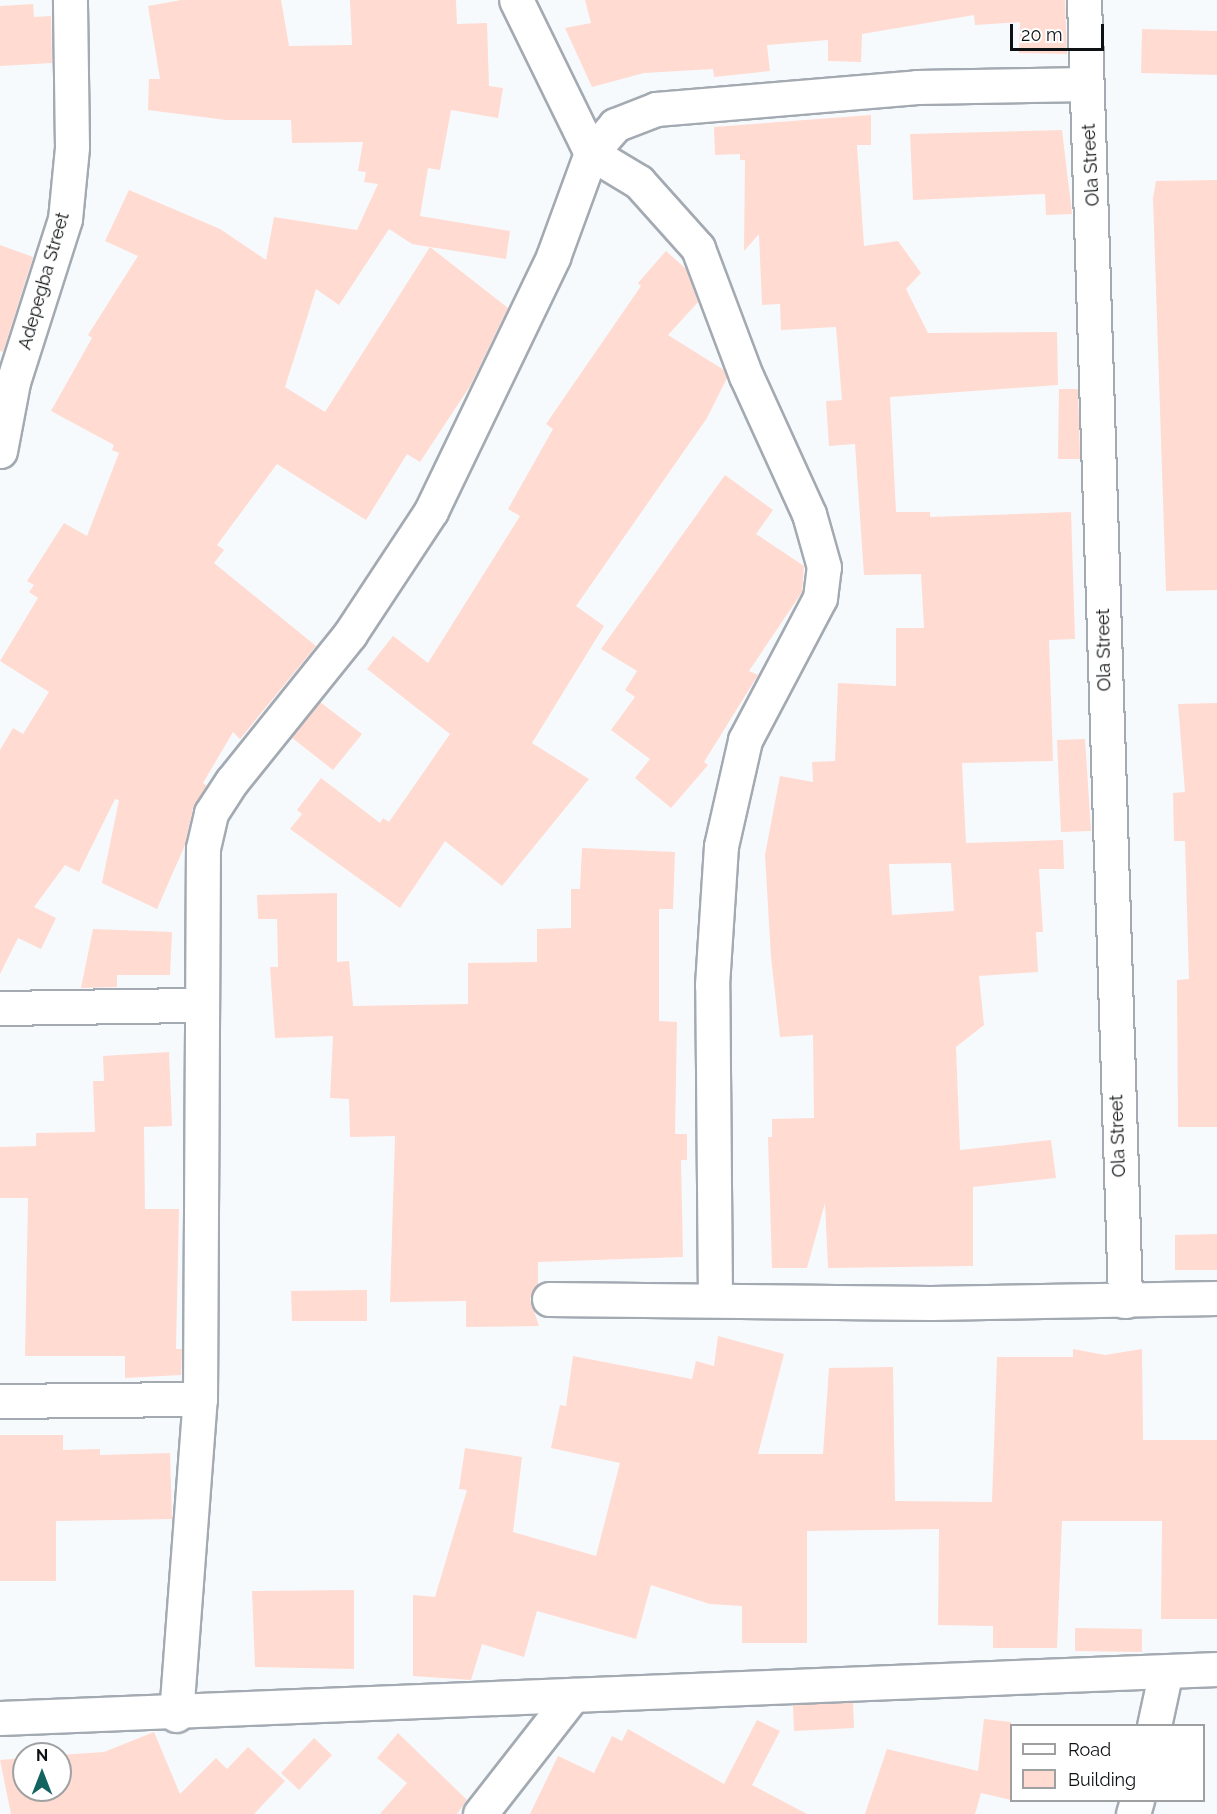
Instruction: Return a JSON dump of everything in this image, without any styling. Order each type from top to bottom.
[{"type":"street","name":"Adepegba Street","points":[[0,451],[13,382],[65,219],[72,147],[70,0]]},
{"type":"street","points":[[516,0],[591,153],[639,182],[698,248],[746,376],[809,514],[825,567],[820,598],[745,740],[721,846],[712,985],[715,1299]]},
{"type":"street","name":"Ola Street","points":[[1084,0],[1125,1301]]},
{"type":"street","points":[[176,1715],[200,1398],[200,1005],[203,848],[211,813],[350,634],[430,511],[553,257],[591,153],[615,125],[656,109],[917,87],[1087,84]]},
{"type":"street","points":[[0,1008],[200,1005]]},
{"type":"street","points":[[549,1299],[1125,1301],[1217,1298]]},
{"type":"street","points":[[0,1401],[200,1398]]},
{"type":"street","points":[[0,1718],[176,1715],[573,1695],[1165,1675],[1217,1669]]},
{"type":"street","points":[[1154,1724],[1165,1675]]},
{"type":"street","points":[[480,1814],[573,1695]]},
{"type":"building","points":[[181,0],[281,0],[289,46],[352,45],[350,0],[456,0],[457,24],[487,23],[489,86],[503,88],[498,118],[451,110],[440,170],[428,168],[420,216],[510,231],[506,259],[430,247],[508,308],[470,386],[420,462],[407,454],[366,520],[277,464],[217,545],[224,550],[214,563],[316,646],[240,739],[233,732],[203,783],[207,786],[193,808],[185,845],[157,909],[102,883],[119,800],[115,799],[79,872],[65,865],[34,907],[56,918],[41,949],[18,938],[0,974],[0,750],[13,728],[23,734],[49,692],[0,661],[38,598],[29,592],[34,585],[27,581],[64,523],[87,536],[119,453],[112,450],[114,445],[51,411],[92,338],[88,335],[138,256],[105,241],[129,190],[220,229],[266,260],[274,217],[357,230],[378,184],[364,182],[366,172],[358,171],[363,142],[292,143],[291,120],[226,120],[148,110],[149,79],[160,79],[148,6]],"holes":[[[389,229],[412,244],[430,247],[325,412],[285,387],[316,289],[339,305]]]},
{"type":"building","points":[[585,0],[1065,0],[1067,54],[1019,53],[1020,22],[975,25],[974,15],[862,34],[861,62],[828,61],[828,40],[767,45],[770,71],[714,77],[713,69],[644,73],[592,87],[565,28],[591,23]]},
{"type":"building","points":[[33,4],[34,17],[51,16],[52,63],[0,66],[0,6]]},
{"type":"building","points":[[1142,29],[1217,31],[1217,75],[1141,73]]},
{"type":"building","points":[[871,115],[871,145],[857,145],[864,246],[898,241],[921,273],[906,289],[928,333],[1057,332],[1058,385],[890,397],[896,512],[930,512],[930,517],[1071,512],[1075,639],[1049,640],[1053,761],[962,763],[966,843],[1063,840],[1064,869],[1039,869],[1043,932],[1036,932],[1038,972],[979,976],[984,1025],[956,1047],[960,1150],[1051,1140],[1056,1178],[973,1187],[973,1266],[828,1268],[825,1203],[807,1268],[772,1268],[768,1137],[772,1137],[772,1119],[814,1118],[813,1035],[780,1037],[771,957],[765,855],[780,776],[813,782],[812,762],[835,761],[838,683],[896,686],[896,628],[924,628],[921,574],[864,575],[855,444],[829,446],[826,401],[842,400],[836,327],[781,330],[780,304],[762,305],[759,234],[744,251],[745,160],[740,160],[740,154],[715,155],[714,127]],"holes":[[[951,863],[954,911],[892,915],[889,864]]]},
{"type":"building","points":[[1062,130],[1072,214],[1046,215],[1045,194],[913,200],[910,134]]},
{"type":"building","points":[[1217,180],[1217,590],[1166,591],[1153,198],[1156,181]]},
{"type":"building","points":[[0,245],[33,257],[3,352],[0,351]]},
{"type":"building","points":[[666,251],[686,269],[698,302],[668,335],[724,370],[727,378],[707,418],[576,606],[604,626],[532,743],[589,779],[502,886],[445,841],[400,908],[290,829],[302,814],[297,810],[321,778],[380,823],[383,818],[389,822],[450,734],[367,669],[393,636],[428,663],[520,516],[508,509],[553,429],[546,424],[641,286],[638,283]]},
{"type":"building","points":[[1059,389],[1078,389],[1080,459],[1058,459]]},
{"type":"building","points":[[725,475],[773,510],[756,534],[804,566],[802,592],[749,671],[758,675],[704,762],[708,765],[671,808],[635,778],[650,759],[611,730],[635,697],[625,690],[637,671],[601,649]]},
{"type":"building","points":[[320,702],[362,734],[333,770],[291,737]]},
{"type":"building","points":[[1217,703],[1217,1127],[1178,1127],[1177,980],[1189,979],[1185,841],[1174,841],[1173,793],[1185,792],[1178,704]]},
{"type":"building","points":[[1085,739],[1091,831],[1061,832],[1057,740]]},
{"type":"building","points":[[582,848],[675,852],[673,909],[659,909],[659,1021],[677,1022],[675,1134],[687,1134],[687,1160],[681,1160],[683,1257],[538,1262],[538,1284],[530,1299],[539,1326],[466,1327],[466,1301],[390,1302],[395,1136],[350,1137],[349,1099],[330,1098],[333,1036],[275,1038],[270,967],[278,967],[277,919],[258,919],[257,895],[337,893],[337,962],[349,961],[353,1006],[468,1004],[468,963],[537,962],[537,929],[571,928],[571,889],[580,889]]},
{"type":"building","points":[[93,929],[172,932],[170,975],[117,975],[117,987],[81,988]]},
{"type":"building","points":[[169,1052],[172,1126],[144,1127],[145,1209],[179,1209],[176,1349],[182,1349],[181,1375],[125,1378],[125,1356],[25,1356],[28,1198],[0,1198],[0,1147],[36,1146],[36,1133],[95,1132],[93,1081],[104,1081],[103,1056]]},
{"type":"building","points":[[1217,1234],[1217,1270],[1175,1270],[1175,1235]]},
{"type":"building","points":[[367,1290],[367,1321],[292,1321],[291,1291]]},
{"type":"building","points":[[718,1336],[784,1354],[758,1454],[823,1454],[829,1368],[893,1367],[895,1501],[992,1502],[997,1357],[1073,1357],[1073,1349],[1105,1355],[1142,1349],[1143,1440],[1217,1440],[1217,1619],[1161,1619],[1162,1521],[1062,1521],[1057,1648],[993,1648],[993,1626],[938,1625],[939,1529],[807,1531],[807,1643],[742,1643],[742,1606],[710,1604],[651,1585],[636,1639],[537,1611],[524,1657],[482,1644],[471,1680],[413,1676],[413,1595],[435,1597],[467,1490],[459,1489],[465,1448],[522,1457],[513,1532],[596,1556],[620,1463],[551,1448],[560,1405],[566,1406],[573,1356],[692,1379],[696,1361],[714,1366]]},
{"type":"building","points":[[0,1435],[63,1435],[63,1450],[100,1449],[100,1455],[170,1453],[172,1519],[56,1521],[56,1581],[0,1581]]},
{"type":"building","points":[[354,1590],[354,1669],[255,1667],[252,1591]]},
{"type":"building","points":[[1075,1628],[1142,1629],[1142,1652],[1075,1651]]},
{"type":"building","points":[[853,1702],[854,1728],[794,1731],[793,1705]]},
{"type":"building","points":[[984,1719],[1011,1722],[1010,1800],[981,1793],[975,1814],[865,1814],[887,1749],[978,1771]]},
{"type":"building","points":[[757,1720],[780,1731],[752,1785],[807,1814],[530,1814],[558,1756],[594,1773],[612,1736],[622,1741],[628,1729],[724,1784]]},
{"type":"building","points":[[154,1732],[180,1794],[216,1758],[227,1769],[248,1747],[285,1781],[254,1814],[11,1814],[0,1760],[12,1759],[12,1802],[72,1802],[72,1754],[104,1752]]},
{"type":"building","points":[[398,1733],[467,1800],[457,1814],[380,1814],[407,1783],[377,1758]]},
{"type":"building","points":[[314,1738],[332,1755],[299,1790],[281,1773]]}]
